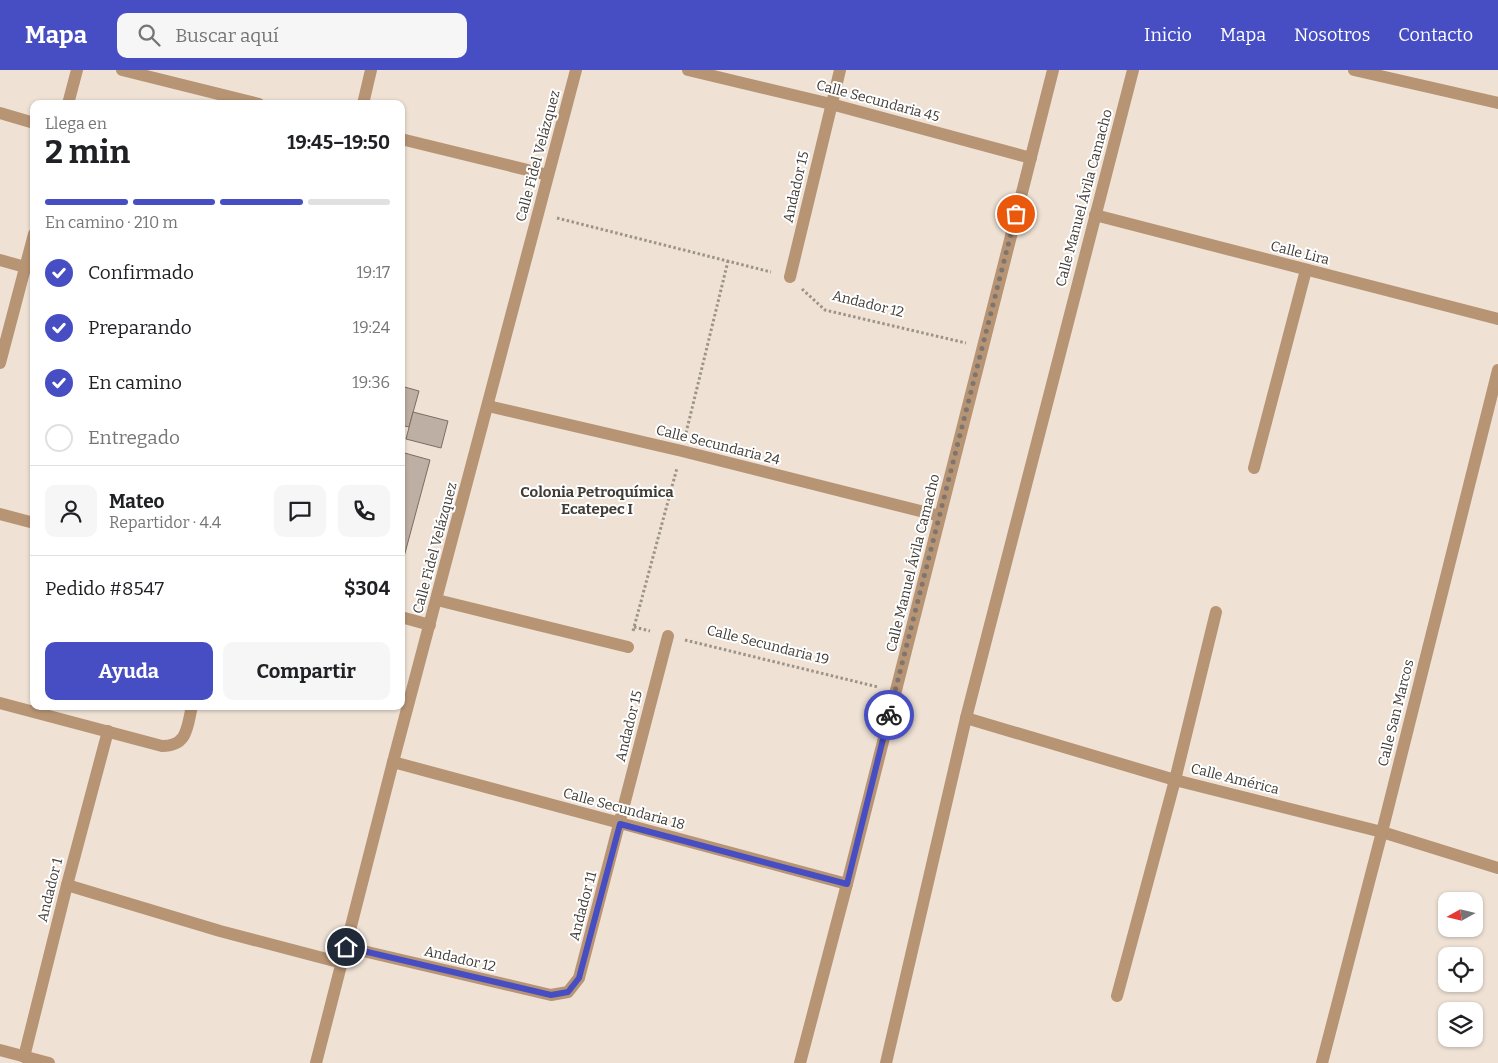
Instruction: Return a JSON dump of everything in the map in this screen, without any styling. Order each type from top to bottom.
[{"type":"street","points":[[69,100],[77,70]]},
{"type":"street","points":[[122,70],[244,100]]},
{"type":"street","points":[[363,100],[371,70]]},
{"type":"street","name":"Calle Fidel Velázquez","points":[[316,1063],[393,762],[576,70]]},
{"type":"street","name":"Calle Secundaria 45","points":[[688,70],[831,104],[1031,158]]},
{"type":"street","name":"Andador 15","points":[[790,277],[840,70]]},
{"type":"street","name":"Calle Manuel Ávila Camacho","points":[[800,1063],[984,347],[1053,70]]},
{"type":"street","name":"Calle Manuel Ávila Camacho","points":[[886,1063],[966,718],[1133,70]]},
{"type":"street","points":[[1354,70],[1498,103]]},
{"type":"street","points":[[0,113],[30,122]]},
{"type":"street","points":[[405,140],[548,175]]},
{"type":"street","name":"Calle Lira","points":[[1095,215],[1498,319]]},
{"type":"street","points":[[0,363],[30,249]]},
{"type":"street","points":[[0,260],[25,267]]},
{"type":"street","points":[[1254,468],[1306,270]]},
{"type":"street","name":"Calle San Marcos","points":[[1322,1063],[1498,370]]},
{"type":"street","name":"Calle Secundaria 24","points":[[488,406],[682,451],[940,516]]},
{"type":"street","points":[[0,514],[30,522]]},
{"type":"street","points":[[437,600],[628,647]]},
{"type":"street","points":[[1117,996],[1175,780],[1216,612]]},
{"type":"street","points":[[405,619],[430,625]]},
{"type":"street","name":"Andador 15","points":[[620,824],[668,636]]},
{"type":"street","points":[[0,703],[162,746],[177,744],[182,739],[186,732],[191,710]]},
{"type":"street","name":"Calle América","points":[[966,718],[1175,780],[1382,832],[1498,868]]},
{"type":"street","name":"Andador 1","points":[[24,1057],[66,886],[108,731]]},
{"type":"street","name":"Calle Secundaria 18","points":[[393,762],[847,884]]},
{"type":"street","name":"Andador 11","points":[[568,992],[579,978],[620,824]]},
{"type":"street","points":[[66,886],[220,931],[342,963]]},
{"type":"street","name":"Andador 12","points":[[346,947],[551,995],[568,992]]},
{"type":"street","points":[[0,1050],[48,1063]]},
{"type":"path","name":"Andador 12","points":[[538,213],[790,277],[825,310],[984,347]]},
{"type":"path","points":[[628,647],[682,451],[728,261]]},
{"type":"path","name":"Calle Secundaria 19","points":[[634,627],[895,692]]},
{"type":"building","points":[[405,387],[419,391],[409,427],[405,426]]},
{"type":"building","points":[[413,412],[448,421],[441,448],[406,439]]},
{"type":"building","points":[[405,453],[430,460],[405,553]]},
{"type":"way so far","points":[[889,715],[984,347],[1016,214]]},
{"type":"district","name":"Colonia Petroquímica Ecatepec I","points":[[597,500]]},
{"type":"route","points":[[346,947],[551,995],[568,992],[579,978],[620,824],[847,884],[889,715]]}]
